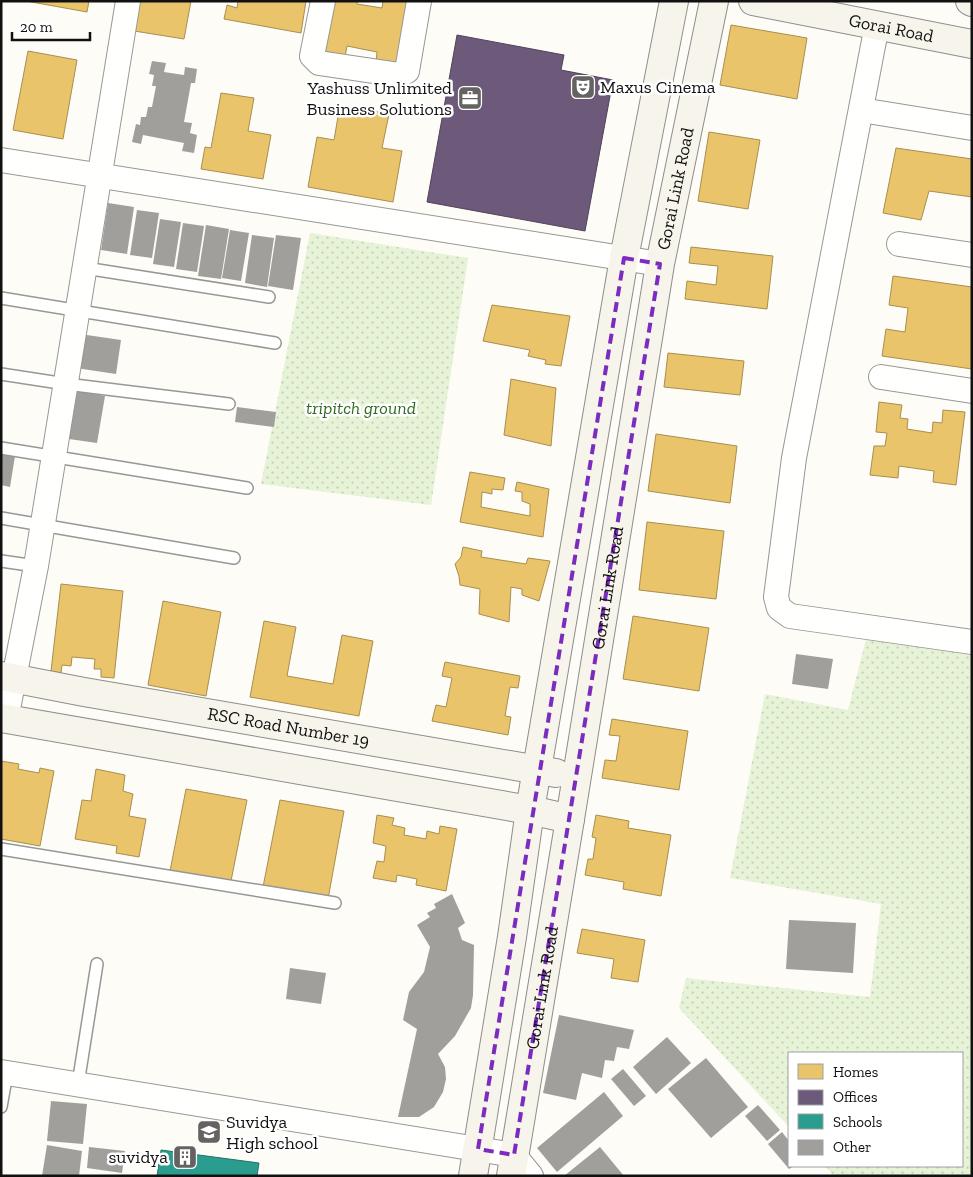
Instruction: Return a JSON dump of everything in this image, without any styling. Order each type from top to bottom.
[{"type":"main road","name":"Gorai Link Road","points":[[473,1176],[512,937],[530,810],[624,258],[674,1]]},
{"type":"main road","name":"Gorai Link Road","points":[[512,1166],[660,264],[714,1]]},
{"type":"main road","name":"Gorai Road","points":[[753,1],[972,44]]},
{"type":"main road","name":"RSC Road Number 19","points":[[8,677],[84,692],[577,777]]},
{"type":"main road","points":[[4,719],[530,810],[570,819]]},
{"type":"street","points":[[4,719],[8,677],[36,566],[128,1]]},
{"type":"street","points":[[322,1],[312,56],[319,63],[400,75],[407,71],[419,1]]},
{"type":"street","points":[[877,25],[794,458],[776,597],[779,608],[790,616],[972,642]]},
{"type":"street","points":[[861,110],[972,128]]},
{"type":"street","points":[[1,160],[660,264]]},
{"type":"street","points":[[899,244],[972,255]]},
{"type":"street","points":[[882,377],[972,391]]},
{"type":"street","points":[[4,1072],[478,1149],[531,1176]]},
{"type":"lane","points":[[85,268],[269,297]]},
{"type":"lane","points":[[1,298],[275,343]]},
{"type":"lane","points":[[1,374],[229,404]]},
{"type":"lane","points":[[1,448],[247,488]]},
{"type":"lane","points":[[1,518],[234,558]]},
{"type":"lane","points":[[1,560],[36,566]]},
{"type":"lane","points":[[1,849],[334,903]]},
{"type":"lane","points":[[78,1084],[97,964]]},
{"type":"lane","points":[[1,1108],[4,1072]]},
{"type":"highlighted area","points":[[624,258],[660,264],[514,1155],[478,1149]]},
{"type":"green space","name":"tripitch ground","points":[[310,233],[468,258],[431,505],[261,484]]},
{"type":"green space","points":[[867,635],[972,653],[972,1176],[834,1176],[826,1167],[963,1167],[963,1052],[788,1052],[788,1126],[679,1008],[686,978],[870,997],[881,904],[730,878],[765,694],[848,710]]},
{"type":"building: Homes","points":[[26,1],[89,1],[87,12]]},
{"type":"building: Homes","points":[[133,1],[191,1],[184,39],[128,30]]},
{"type":"building: Homes","points":[[238,1],[306,1],[301,33],[224,19],[227,5],[237,8]]},
{"type":"building: Homes","points":[[329,1],[357,1],[357,4],[382,8],[383,1],[411,1],[399,67],[376,62],[377,52],[347,46],[345,57],[320,52]]},
{"type":"building: Homes","points":[[731,25],[807,38],[797,99],[720,85]]},
{"type":"building: Homes","points":[[28,51],[77,60],[63,139],[13,130]]},
{"type":"building: Homes","points":[[221,93],[254,98],[248,131],[271,135],[263,179],[201,169],[205,147],[211,148]]},
{"type":"building: Homes","points":[[340,105],[389,114],[382,148],[402,151],[393,202],[308,187],[317,137],[334,140]]},
{"type":"building: Homes","points":[[709,132],[760,140],[748,209],[698,201]]},
{"type":"building: Homes","points":[[896,148],[972,159],[972,197],[929,191],[921,220],[883,213]]},
{"type":"building: Homes","points":[[691,247],[773,256],[767,309],[685,299],[687,281],[716,285],[718,266],[689,263]]},
{"type":"building: Homes","points":[[893,276],[972,287],[972,369],[882,356],[886,329],[905,332],[908,308],[889,305]]},
{"type":"building: Homes","points":[[492,305],[570,316],[561,366],[545,364],[546,360],[528,356],[530,350],[483,341]]},
{"type":"building: Homes","points":[[668,353],[744,361],[740,395],[664,387]]},
{"type":"building: Homes","points":[[511,379],[556,388],[551,446],[504,435]]},
{"type":"building: Homes","points":[[879,402],[902,405],[900,418],[908,419],[907,429],[932,433],[933,422],[942,423],[943,410],[965,412],[956,485],[933,482],[934,471],[899,466],[898,478],[870,475],[874,446],[885,446],[887,433],[876,432]]},
{"type":"building: Homes","points":[[656,434],[737,446],[730,503],[648,491]]},
{"type":"building: Homes","points":[[470,472],[505,478],[503,490],[492,489],[492,494],[482,492],[481,507],[530,516],[530,504],[522,501],[522,492],[515,491],[517,482],[549,489],[543,537],[460,522]]},
{"type":"building: Homes","points":[[647,522],[724,531],[716,599],[639,590]]},
{"type":"building: Homes","points":[[463,547],[482,551],[481,557],[526,564],[528,558],[550,561],[539,601],[522,595],[522,589],[511,587],[509,622],[479,614],[480,589],[460,585],[455,564],[461,557]]},
{"type":"building: Homes","points":[[61,584],[123,591],[114,678],[101,677],[101,669],[94,669],[95,659],[72,657],[71,666],[62,665],[61,673],[51,671]]},
{"type":"building: Homes","points":[[163,601],[221,612],[206,696],[148,685]]},
{"type":"building: Homes","points":[[633,616],[709,628],[699,691],[623,679]]},
{"type":"building: Homes","points":[[264,621],[296,627],[287,676],[333,684],[342,635],[373,641],[359,716],[250,697]]},
{"type":"building: Homes","points":[[445,662],[520,676],[518,688],[510,687],[505,716],[511,717],[508,735],[432,721],[436,705],[446,707],[452,678],[442,676]]},
{"type":"building: Homes","points":[[612,719],[688,731],[679,790],[602,778],[605,760],[616,761],[620,736],[609,735]]},
{"type":"building: Homes","points":[[1,761],[19,764],[18,769],[39,773],[40,768],[54,771],[40,846],[1,839]]},
{"type":"building: Homes","points":[[96,769],[125,775],[123,791],[133,794],[129,816],[146,819],[139,857],[116,853],[117,846],[75,839],[82,800],[91,801]]},
{"type":"building: Homes","points":[[186,789],[247,800],[231,881],[170,871]]},
{"type":"building: Homes","points":[[280,800],[344,811],[328,899],[263,887]]},
{"type":"building: Homes","points":[[377,815],[394,818],[392,825],[405,828],[404,835],[426,839],[427,831],[439,834],[440,826],[457,829],[446,891],[416,885],[417,879],[397,875],[396,882],[373,878],[377,861],[384,862],[386,846],[373,843]]},
{"type":"building: Homes","points":[[596,815],[629,821],[628,828],[671,835],[661,896],[623,889],[624,882],[585,875],[588,859],[593,859],[596,838],[592,837]]},
{"type":"building: Homes","points":[[582,929],[645,940],[638,982],[611,978],[614,959],[577,953]]},
{"type":"building: Offices","points":[[457,35],[564,55],[561,70],[613,80],[585,231],[427,202]]},
{"type":"building: Schools","name":"suvidya","points":[[161,1150],[259,1163],[257,1176],[157,1176]]},
{"type":"building: Other","points":[[152,61],[166,63],[164,72],[184,75],[185,67],[197,69],[195,83],[191,83],[184,122],[192,123],[190,133],[197,135],[194,153],[182,151],[184,143],[143,135],[141,144],[132,142],[136,124],[140,125],[141,117],[146,117],[148,107],[152,107],[156,86],[152,86],[154,75],[149,74]]},
{"type":"building: Other","points":[[108,203],[134,207],[127,254],[101,250]]},
{"type":"building: Other","points":[[137,210],[159,213],[152,258],[130,255]]},
{"type":"building: Other","points":[[160,219],[181,222],[174,267],[153,264]]},
{"type":"building: Other","points":[[183,223],[204,226],[197,272],[176,269]]},
{"type":"building: Other","points":[[206,225],[229,229],[221,279],[198,276]]},
{"type":"building: Other","points":[[230,230],[249,233],[241,281],[222,278]]},
{"type":"building: Other","points":[[252,235],[274,238],[267,287],[245,283]]},
{"type":"building: Other","points":[[276,235],[301,238],[293,290],[268,286]]},
{"type":"building: Other","points":[[80,334],[121,340],[116,374],[76,368]]},
{"type":"building: Other","points":[[77,391],[105,396],[97,443],[69,439]]},
{"type":"building: Other","points":[[237,407],[276,412],[274,427],[235,422]]},
{"type":"building: Other","points":[[1,454],[15,456],[10,487],[1,485]]},
{"type":"building: Other","points":[[796,654],[833,659],[828,689],[792,684]]},
{"type":"building: Other","points":[[452,894],[465,923],[458,928],[462,940],[474,945],[471,1008],[455,1036],[438,1054],[445,1067],[446,1079],[443,1092],[434,1107],[419,1117],[398,1117],[417,1029],[403,1020],[409,992],[424,972],[430,947],[417,925],[430,917],[427,913],[436,908],[434,904]]},
{"type":"building: Other","points":[[789,920],[856,923],[853,973],[786,969]]},
{"type":"building: Other","points":[[290,968],[326,973],[321,1004],[286,999]]},
{"type":"building: Other","points":[[559,1015],[634,1030],[629,1049],[617,1047],[614,1061],[605,1060],[602,1078],[582,1073],[576,1100],[543,1093]]},
{"type":"building: Other","points":[[667,1037],[691,1063],[656,1094],[633,1067]]},
{"type":"building: Other","points":[[706,1058],[748,1107],[711,1138],[668,1089]]},
{"type":"building: Other","points":[[623,1069],[646,1096],[634,1106],[611,1079]]},
{"type":"building: Other","points":[[604,1092],[623,1116],[557,1172],[537,1148]]},
{"type":"building: Other","points":[[51,1101],[87,1104],[83,1144],[47,1141]]},
{"type":"building: Other","points":[[758,1105],[780,1130],[767,1141],[745,1116]]},
{"type":"building: Other","points":[[782,1132],[788,1140],[788,1167],[792,1167],[789,1169],[768,1144]]},
{"type":"building: Other","points":[[47,1145],[82,1151],[79,1176],[42,1176]]},
{"type":"building: Other","points":[[89,1147],[125,1151],[122,1173],[87,1168]]},
{"type":"building: Other","points":[[600,1147],[624,1176],[564,1176]]},
{"type":"place","name":"Maxus Cinema","points":[[583,87]]},
{"type":"place","name":"Yashuss Unlimited Business Solutions","points":[[470,98]]},
{"type":"place","name":"Suvidya High school","points":[[209,1132]]},
{"type":"place","name":"suvidya","points":[[185,1157]]}]
